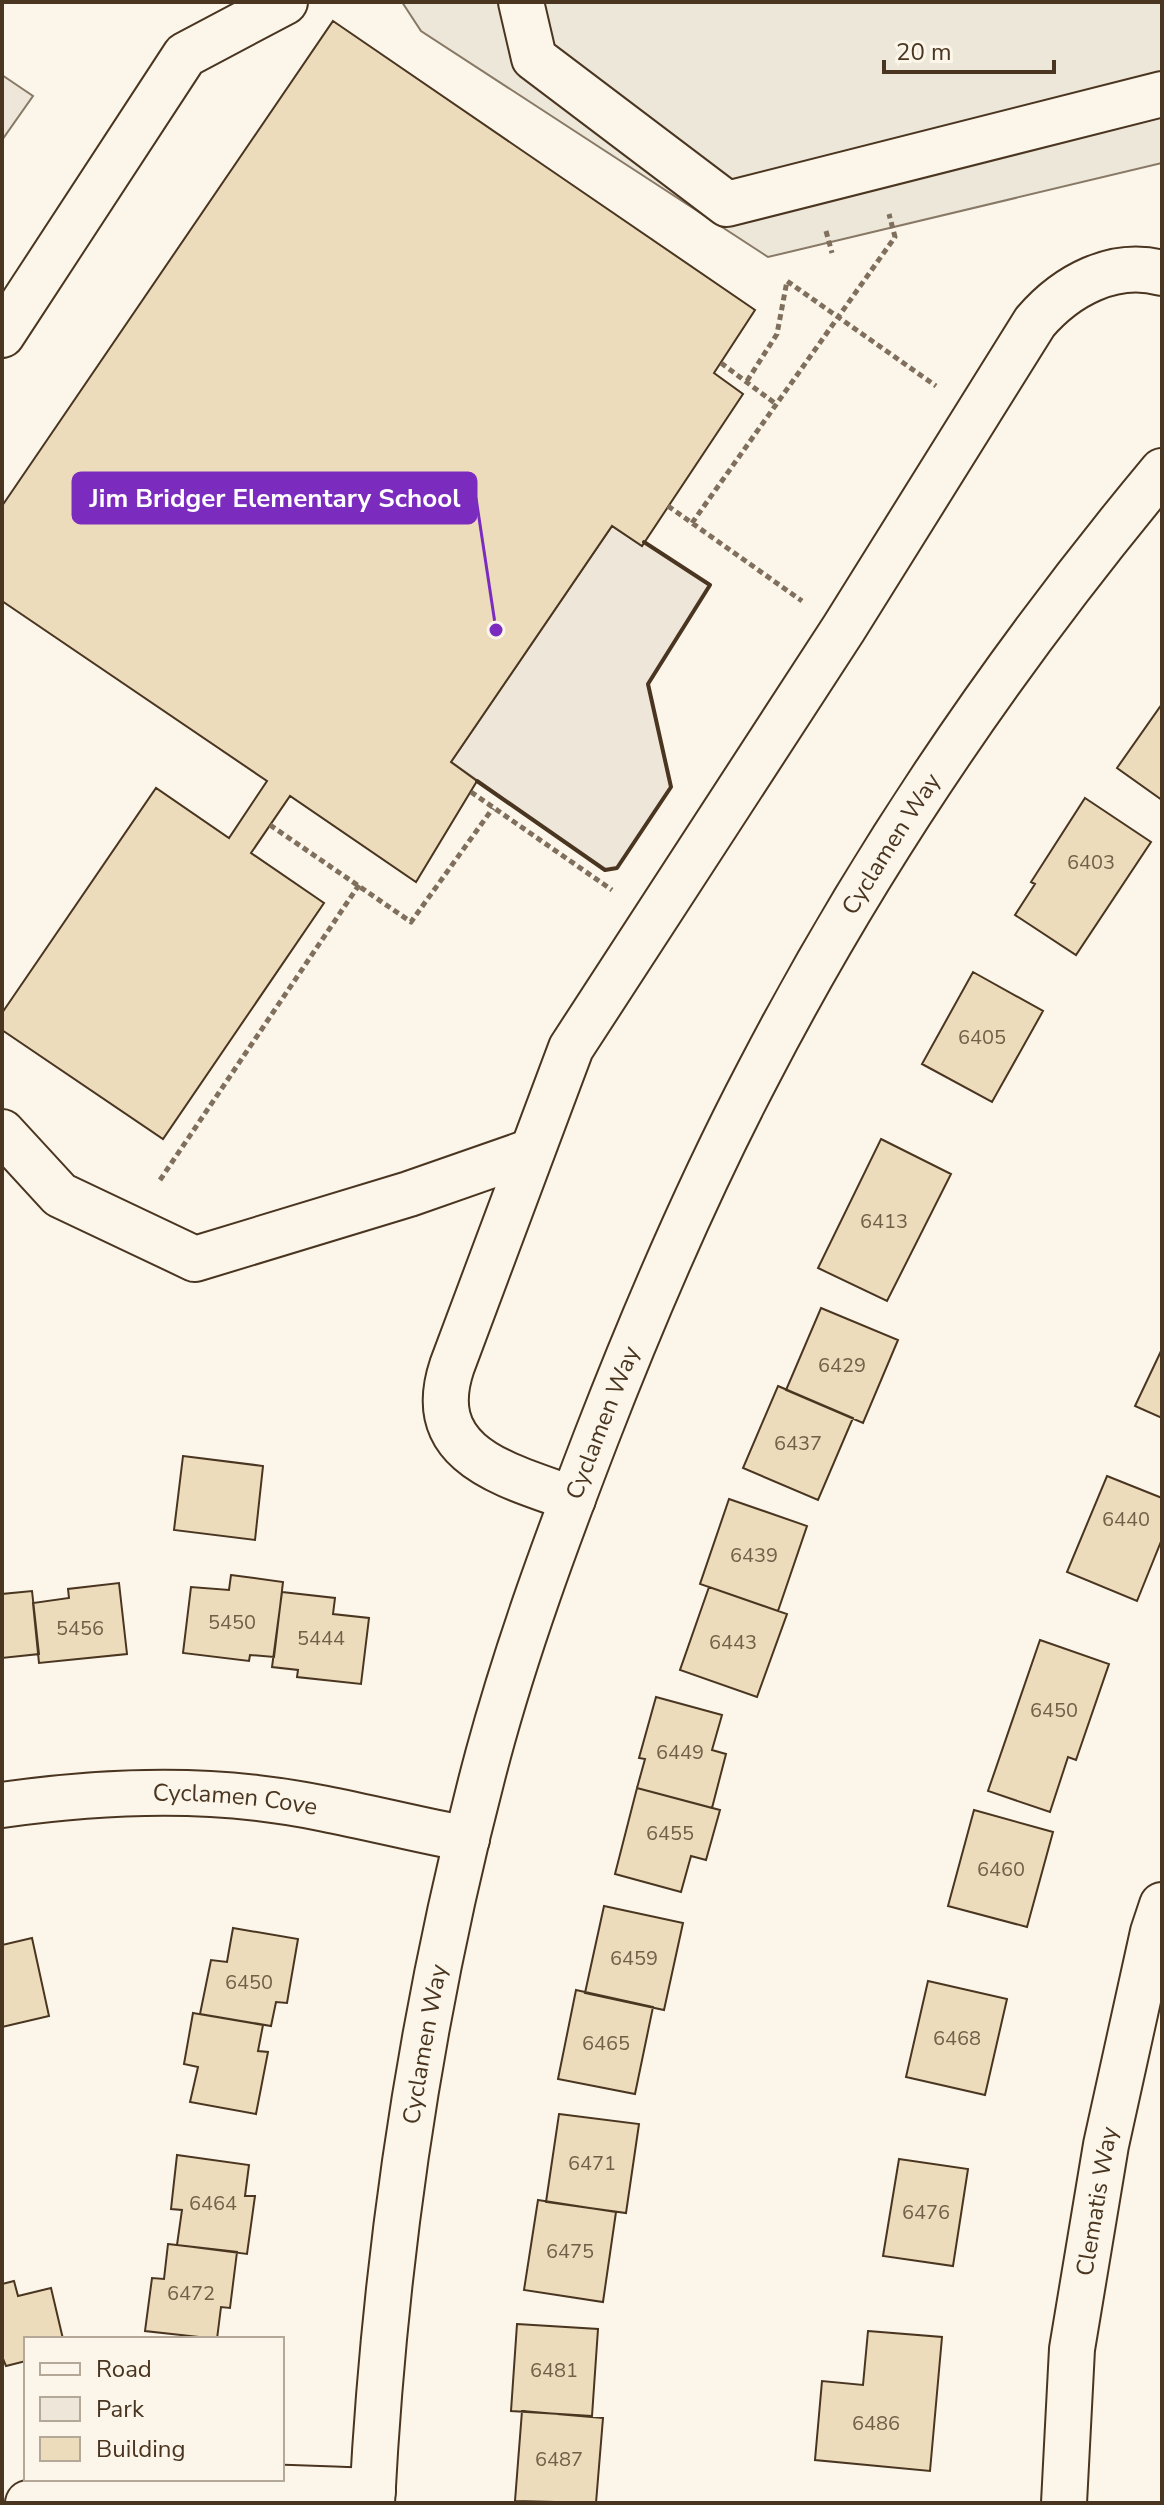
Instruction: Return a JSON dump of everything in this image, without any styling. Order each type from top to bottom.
[{"type":"street","points":[[2,335],[185,55],[285,2]]},
{"type":"street","points":[[521,2],[534,58],[727,204],[1162,94]]},
{"type":"street","points":[[573,1499],[508,1476],[476,1460],[454,1434],[445,1401],[449,1374],[571,1048],[844,628],[1035,322],[1051,303],[1069,289],[1090,280],[1112,272],[1135,269],[1162,273]]},
{"type":"street","name":"Cyclamen Way","points":[[372,2497],[386,2327],[406,2163],[433,2001],[467,1839],[514,1667],[573,1499],[660,1282],[708,1176],[759,1071],[823,956],[964,732],[1041,625],[1162,471]]},
{"type":"street","points":[[2,1132],[60,1195],[195,1259],[409,1194],[532,1151]]},
{"type":"street","name":"Cyclamen Cove","points":[[2,1805],[122,1792],[258,1798],[467,1839]]},
{"type":"street","name":"Clematis Way","points":[[1064,2503],[1072,2349],[1090,2239],[1106,2145],[1153,1932],[1162,1905]]},
{"type":"street","points":[[28,2503],[124,2487],[179,2485],[372,2497]]},
{"type":"path","points":[[692,523],[895,237]]},
{"type":"path","points":[[747,381],[777,334],[787,281],[941,389]]},
{"type":"path","points":[[721,363],[776,404]]},
{"type":"path","points":[[668,506],[803,602]]},
{"type":"path","points":[[471,792],[616,893]]},
{"type":"path","points":[[270,825],[411,922],[493,808]]},
{"type":"path","points":[[160,1180],[359,885]]},
{"type":"green space","points":[[2,75],[33,96],[2,140]]},
{"type":"green space","points":[[612,526],[641,545],[644,542],[710,585],[648,683],[671,787],[617,868],[605,870],[451,762]]},
{"type":"shaded area","points":[[402,2],[1162,2],[1162,163],[768,257],[421,31]]},
{"type":"building","points":[[333,21],[755,310],[714,373],[743,394],[642,546],[612,526],[451,762],[477,781],[416,882],[290,796],[251,853],[324,903],[163,1139],[2,1030],[2,1013],[156,788],[229,838],[267,781],[2,601],[2,506]]},
{"type":"building","points":[[1162,704],[1162,800],[1117,768]]},
{"type":"building","points":[[1085,798],[1151,842],[1076,955],[1015,915],[1035,884],[1031,882]]},
{"type":"building","points":[[973,972],[1043,1011],[992,1102],[922,1064]]},
{"type":"building","points":[[881,1139],[951,1174],[887,1301],[818,1268]]},
{"type":"building","points":[[821,1308],[898,1340],[863,1423],[786,1390]]},
{"type":"building","points":[[1162,1349],[1162,1418],[1135,1406]]},
{"type":"building","points":[[778,1386],[853,1418],[818,1500],[743,1468]]},
{"type":"building","points":[[183,1456],[263,1466],[255,1540],[174,1530]]},
{"type":"building","points":[[1107,1476],[1162,1498],[1162,1539],[1137,1601],[1067,1572]]},
{"type":"building","points":[[729,1499],[807,1526],[778,1611],[700,1584]]},
{"type":"building","points":[[231,1575],[283,1582],[274,1657],[250,1655],[249,1661],[183,1653],[191,1587],[229,1590]]},
{"type":"building","points":[[119,1583],[127,1654],[39,1663],[33,1603],[69,1598],[68,1589]]},
{"type":"building","points":[[709,1587],[787,1614],[757,1697],[680,1670]]},
{"type":"building","points":[[32,1591],[39,1654],[2,1658],[2,1594]]},
{"type":"building","points":[[282,1592],[335,1598],[333,1614],[369,1618],[361,1684],[297,1677],[298,1670],[272,1667]]},
{"type":"building","points":[[1040,1640],[1109,1664],[1076,1760],[1068,1757],[1050,1812],[988,1791]]},
{"type":"building","points":[[656,1697],[722,1715],[712,1750],[726,1754],[712,1808],[637,1788],[645,1759],[639,1758]]},
{"type":"building","points":[[637,1788],[720,1810],[706,1860],[691,1856],[681,1892],[615,1874]]},
{"type":"building","points":[[974,1810],[1053,1832],[1027,1927],[948,1906]]},
{"type":"building","points":[[604,1906],[683,1923],[664,2010],[585,1993]]},
{"type":"building","points":[[233,1928],[298,1939],[287,2003],[276,2002],[271,2026],[200,2014],[211,1960],[227,1962]]},
{"type":"building","points":[[32,1938],[49,2016],[2,2027],[2,1945]]},
{"type":"building","points":[[928,1981],[1007,1999],[985,2095],[906,2077]]},
{"type":"building","points":[[576,1990],[653,2007],[635,2094],[558,2079]]},
{"type":"building","points":[[193,2013],[263,2025],[258,2051],[268,2052],[256,2114],[190,2102],[198,2067],[184,2064]]},
{"type":"building","points":[[559,2114],[639,2124],[626,2213],[546,2202]]},
{"type":"building","points":[[177,2155],[249,2165],[245,2196],[255,2196],[247,2254],[177,2245],[182,2210],[171,2209]]},
{"type":"building","points":[[899,2159],[968,2169],[953,2266],[883,2256]]},
{"type":"building","points":[[538,2200],[616,2212],[603,2302],[524,2290]]},
{"type":"building","points":[[168,2244],[237,2252],[230,2308],[221,2307],[217,2337],[145,2331],[152,2278],[164,2279]]},
{"type":"building","points":[[14,2281],[18,2296],[51,2288],[63,2337],[24,2337],[24,2362],[6,2366],[2,2356],[2,2284]]},
{"type":"building","points":[[517,2324],[598,2329],[592,2416],[511,2411]]},
{"type":"building","points":[[868,2331],[942,2337],[930,2471],[815,2460],[822,2381],[863,2385]]},
{"type":"building","points":[[522,2411],[603,2418],[596,2503],[515,2501]]},
{"type":"wall","points":[[477,781],[605,870],[617,868],[671,787],[648,684],[710,585],[644,542]]},
{"type":"place","name":"Jim Bridger Elementary School","points":[[496,630]]}]
